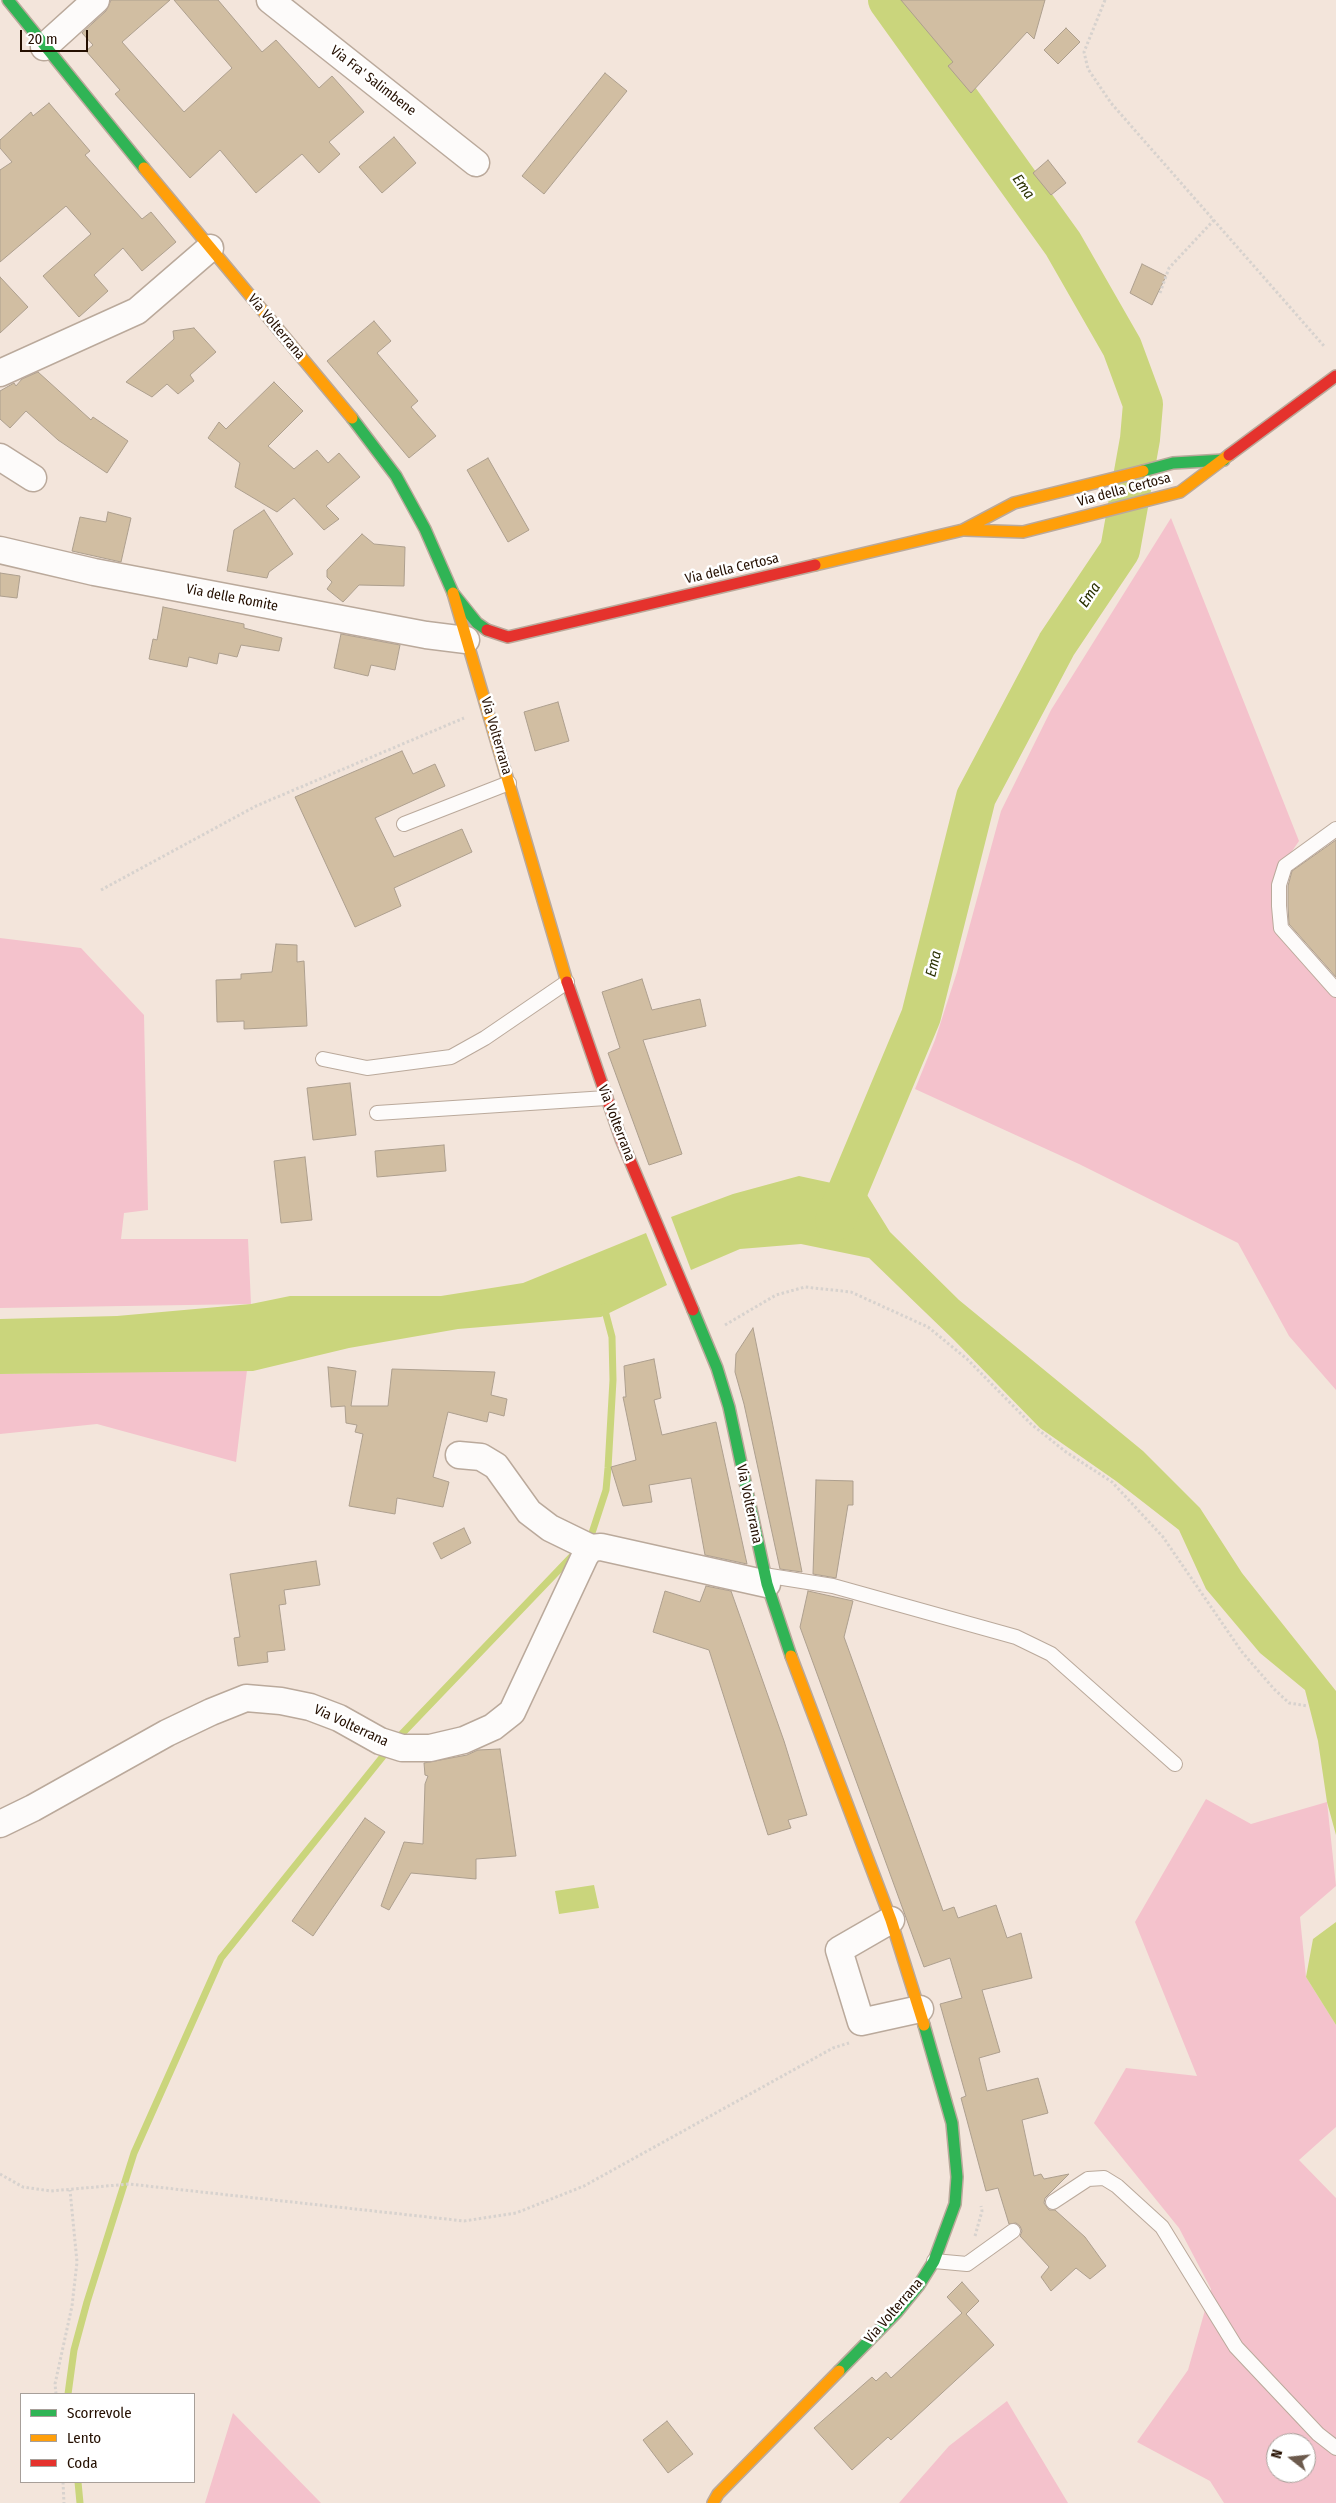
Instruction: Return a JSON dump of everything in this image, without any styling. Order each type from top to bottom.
[{"type":"main road","name":"Via Volterrana","points":[[8,0],[44,47],[374,444],[396,476],[425,529],[453,593],[477,623],[492,633],[508,637]]},
{"type":"main road","name":"Via della Certosa","points":[[963,530],[1023,532],[1180,492],[1336,376]]},
{"type":"main road","name":"Via della Certosa","points":[[508,637],[963,530],[1014,503],[1173,463],[1224,460]]},
{"type":"main road","points":[[453,593],[480,653],[482,688]]},
{"type":"main road","points":[[499,647],[508,637]]},
{"type":"main road","name":"Via Volterrana","points":[[480,653],[482,688],[567,982],[606,1098],[646,1199],[700,1326],[729,1406],[765,1580],[779,1624],[891,1920],[920,2009],[952,2123],[956,2151],[958,2177],[948,2227],[934,2261],[919,2286],[897,2312],[718,2494],[713,2503]]},
{"type":"street","points":[[44,47],[96,0]]},
{"type":"street","name":"Via Fra' Salimbene","points":[[270,0],[476,163]]},
{"type":"street","points":[[0,373],[137,311],[210,248]]},
{"type":"street","points":[[0,457],[32,478]]},
{"type":"street","name":"Via delle Romite","points":[[0,550],[94,572],[435,636],[480,653]]},
{"type":"street","points":[[459,1455],[481,1457],[496,1466],[529,1512],[550,1528],[591,1548],[601,1547],[765,1580]]},
{"type":"street","name":"Via Volterrana","points":[[0,1824],[33,1808],[167,1733],[210,1712],[246,1698],[281,1701],[310,1707],[339,1718],[380,1742],[402,1748],[430,1748],[464,1740],[493,1727],[512,1712],[585,1556],[591,1548]]},
{"type":"street","points":[[891,1920],[839,1950],[861,2022],[920,2009]]},
{"type":"lane","points":[[404,824],[509,783]]},
{"type":"lane","points":[[1336,829],[1285,866],[1279,885],[1280,928],[1336,990]]},
{"type":"lane","points":[[323,1059],[367,1068],[451,1057],[485,1038],[567,982]]},
{"type":"lane","points":[[378,1113],[606,1098]]},
{"type":"lane","points":[[765,1580],[833,1586],[1016,1637],[1050,1654],[1175,1764]]},
{"type":"lane","points":[[1053,2202],[1088,2179],[1104,2178],[1117,2186],[1162,2228],[1236,2347],[1318,2434],[1336,2448]]},
{"type":"lane","points":[[934,2261],[967,2264],[1013,2231]]},
{"type":"path","points":[[1105,0],[1084,52],[1088,69],[1111,103],[1324,346]]},
{"type":"path","points":[[1160,293],[1169,268],[1214,220]]},
{"type":"path","points":[[101,890],[256,806],[488,709]]},
{"type":"path","points":[[721,1327],[776,1295],[805,1287],[851,1292],[928,1327],[967,1359],[1030,1424],[1066,1452],[1112,1482],[1164,1537],[1242,1652],[1261,1674],[1289,1703],[1308,1706]]},
{"type":"path","points":[[0,2174],[23,2187],[51,2191],[129,2184],[464,2221],[516,2213],[584,2186],[833,2048],[852,2042]]},
{"type":"path","points":[[56,2393],[54,2384],[72,2306],[76,2262],[70,2190]]},
{"type":"path","points":[[63,2483],[64,2503]]},
{"type":"shaded area","points":[[1171,518],[1299,841],[1275,876],[1273,924],[1336,996],[1336,1390],[1289,1336],[1238,1243],[1079,1164],[915,1089],[935,1040],[957,972],[1001,811],[1051,710]]},
{"type":"shaded area","points":[[0,938],[81,948],[144,1015],[148,1210],[124,1213],[121,1239],[248,1239],[251,1304],[0,1308]]},
{"type":"shaded area","points":[[799,1176],[864,1190],[890,1232],[959,1300],[1143,1451],[1200,1508],[1242,1573],[1336,1691],[1336,1835],[1327,1802],[1318,1741],[1305,1690],[1260,1653],[1206,1589],[1179,1530],[1116,1481],[1040,1428],[954,1340],[869,1258],[801,1244],[740,1249],[691,1270],[671,1217],[733,1194]]},
{"type":"shaded area","points":[[646,1233],[667,1285],[601,1317],[458,1329],[349,1348],[253,1371],[0,1374],[0,1319],[117,1316],[251,1304],[290,1296],[441,1296],[523,1283]]},
{"type":"shaded area","points":[[247,1370],[236,1462],[97,1424],[0,1434],[0,1374]]},
{"type":"shaded area","points":[[1206,1799],[1251,1824],[1327,1802],[1336,1886],[1300,1917],[1306,1977],[1336,2025],[1336,2127],[1299,2160],[1336,2198],[1336,2503],[1224,2503],[1210,2481],[1137,2442],[1188,2370],[1211,2289],[1179,2228],[1094,2123],[1126,2068],[1197,2076],[1135,1922]]},
{"type":"shaded area","points":[[594,1885],[599,1908],[559,1914],[555,1891]]},
{"type":"shaded area","points":[[1336,1922],[1336,2025],[1306,1977],[1313,1939]]},
{"type":"shaded area","points":[[1007,2401],[1068,2503],[899,2503],[949,2446]]},
{"type":"shaded area","points":[[233,2413],[321,2503],[205,2503]]},
{"type":"building","points":[[111,0],[170,0],[122,42],[184,112],[232,68],[174,0],[218,0],[262,52],[276,40],[319,88],[332,76],[364,112],[329,142],[340,154],[319,173],[302,154],[256,193],[220,150],[190,178],[115,94],[120,90],[86,51],[93,45],[82,33],[106,11]]},
{"type":"building","points":[[901,0],[1045,0],[1034,39],[1027,32],[971,93],[948,66],[953,62]]},
{"type":"building","points":[[1066,28],[1080,42],[1058,64],[1044,50]]},
{"type":"building","points":[[605,73],[627,91],[544,194],[522,176]]},
{"type":"building","points":[[49,103],[90,151],[85,155],[142,219],[151,212],[176,242],[142,271],[123,248],[94,275],[108,291],[79,317],[43,276],[91,234],[66,206],[0,262],[0,170],[12,162],[0,148],[0,140],[31,112],[33,116]]},
{"type":"building","points":[[394,137],[416,163],[382,193],[359,167]]},
{"type":"building","points":[[1048,160],[1066,183],[1051,195],[1033,173]]},
{"type":"building","points":[[1142,264],[1166,276],[1152,305],[1130,293]]},
{"type":"building","points":[[0,277],[28,307],[0,333]]},
{"type":"building","points":[[374,321],[391,341],[377,353],[418,401],[411,407],[436,436],[409,458],[327,361]]},
{"type":"building","points":[[194,328],[216,352],[190,375],[194,381],[178,394],[167,384],[152,397],[126,382],[174,339],[173,331]]},
{"type":"building","points":[[38,372],[91,420],[93,417],[128,441],[107,473],[58,440],[26,411],[10,428],[0,419],[0,391],[14,383],[16,386],[22,379]]},
{"type":"building","points":[[274,382],[303,411],[268,446],[294,469],[317,450],[328,463],[339,453],[360,477],[326,506],[339,519],[324,530],[294,498],[277,512],[235,487],[240,463],[208,438],[219,422],[226,429]]},
{"type":"building","points":[[488,458],[529,530],[508,542],[467,470]]},
{"type":"building","points":[[264,510],[293,554],[269,572],[267,578],[227,571],[234,530]]},
{"type":"building","points":[[108,512],[131,518],[121,562],[72,551],[80,517],[106,522]]},
{"type":"building","points":[[362,534],[374,544],[405,547],[404,586],[359,585],[343,602],[327,589],[332,582],[327,577],[327,570]]},
{"type":"building","points":[[0,573],[20,576],[17,598],[0,596]]},
{"type":"building","points":[[163,607],[244,624],[244,628],[282,638],[279,651],[241,645],[237,657],[219,653],[217,664],[189,657],[187,667],[149,659],[153,639],[157,640]]},
{"type":"building","points":[[341,634],[400,645],[395,670],[371,665],[368,676],[334,668]]},
{"type":"building","points":[[558,702],[569,741],[535,751],[524,712]]},
{"type":"building","points":[[402,751],[413,774],[435,764],[445,786],[375,818],[394,857],[462,829],[472,852],[394,888],[401,906],[355,927],[295,797]]},
{"type":"building","points":[[1336,840],[1336,977],[1289,924],[1288,886],[1292,871]]},
{"type":"building","points":[[276,944],[297,945],[297,962],[304,961],[307,1026],[244,1029],[244,1021],[217,1022],[216,980],[241,979],[241,974],[272,972]]},
{"type":"building","points":[[642,979],[652,1010],[700,999],[706,1026],[643,1040],[682,1154],[649,1165],[608,1053],[620,1048],[602,992]]},
{"type":"building","points":[[350,1083],[356,1135],[313,1140],[307,1088]]},
{"type":"building","points":[[444,1145],[446,1171],[377,1177],[375,1151]]},
{"type":"building","points":[[305,1157],[312,1220],[281,1223],[274,1161]]},
{"type":"building","points":[[753,1328],[802,1572],[780,1569],[744,1404],[735,1372],[736,1354]]},
{"type":"building","points":[[654,1359],[661,1398],[654,1400],[662,1435],[716,1422],[747,1564],[705,1555],[691,1478],[649,1485],[652,1502],[623,1506],[611,1467],[636,1460],[623,1397],[626,1397],[624,1366]]},
{"type":"building","points":[[328,1367],[356,1371],[351,1406],[388,1406],[392,1369],[495,1372],[491,1395],[507,1399],[504,1416],[489,1412],[487,1422],[448,1412],[433,1477],[449,1482],[443,1507],[397,1498],[395,1514],[349,1506],[363,1434],[355,1432],[357,1425],[346,1423],[345,1406],[331,1407]]},
{"type":"building","points":[[816,1480],[853,1481],[853,1505],[848,1505],[836,1578],[813,1574]]},
{"type":"building","points":[[464,1528],[471,1543],[441,1559],[433,1543]]},
{"type":"building","points":[[316,1561],[320,1585],[284,1590],[286,1604],[279,1605],[285,1650],[267,1652],[268,1662],[238,1666],[234,1638],[240,1637],[230,1574]]},
{"type":"building","points":[[706,1586],[731,1591],[784,1741],[807,1815],[788,1820],[791,1828],[768,1835],[709,1650],[653,1632],[665,1591],[700,1602]]},
{"type":"building","points":[[808,1591],[853,1601],[844,1637],[943,1911],[954,1907],[958,1918],[996,1905],[1007,1938],[1021,1933],[1032,1978],[982,1990],[1000,2052],[979,2058],[987,2091],[1038,2078],[1048,2113],[1022,2120],[1034,2176],[1041,2174],[1044,2179],[1069,2174],[1045,2198],[1044,2203],[1049,2210],[1055,2210],[1085,2237],[1106,2266],[1090,2279],[1076,2268],[1051,2291],[1041,2277],[1049,2267],[1020,2236],[1022,2231],[1020,2226],[1016,2223],[1009,2224],[998,2188],[986,2191],[961,2098],[966,2096],[940,2004],[962,1998],[950,1958],[924,1967],[800,1627]]},
{"type":"building","points":[[500,1749],[516,1856],[476,1859],[476,1879],[411,1873],[389,1910],[381,1906],[404,1842],[423,1844],[425,1784],[428,1776],[425,1775],[424,1763],[467,1755],[478,1750]]},
{"type":"building","points":[[365,1818],[385,1832],[313,1936],[292,1921]]},
{"type":"building","points":[[962,2282],[979,2301],[966,2314],[994,2345],[891,2440],[888,2437],[852,2470],[814,2428],[872,2377],[876,2381],[886,2372],[891,2378],[962,2313],[947,2297]]},
{"type":"building","points":[[667,2421],[693,2454],[668,2473],[643,2440]]},
{"type":"waterway","name":"Ema","points":[[835,1221],[921,1016],[976,797],[1057,644],[1120,550],[1140,439],[1143,404],[1122,347],[1063,244],[888,0]]},
{"type":"waterway","points":[[587,1541],[591,1536],[606,1490],[608,1468],[613,1380],[612,1337],[604,1307]]},
{"type":"waterway","points":[[395,1741],[576,1552]]},
{"type":"waterway","points":[[68,2393],[74,2350],[87,2302],[134,2153],[221,1958],[388,1750]]},
{"type":"waterway","points":[[78,2483],[80,2503]]},
{"type":"traffic: fast","points":[[8,0],[144,168]]},
{"type":"traffic: fast","points":[[352,418],[396,476],[425,529],[453,593],[477,623],[487,630]]},
{"type":"traffic: fast","points":[[1143,471],[1173,463],[1224,460]]},
{"type":"traffic: fast","points":[[693,1310],[717,1368],[729,1407],[767,1584],[791,1656]]},
{"type":"traffic: fast","points":[[839,2371],[897,2312],[919,2285],[934,2261],[955,2204],[957,2177],[952,2123],[924,2025]]},
{"type":"traffic: slow","points":[[144,168],[352,418]]},
{"type":"traffic: slow","points":[[965,530],[1023,532],[1180,492],[1229,455]]},
{"type":"traffic: slow","points":[[815,565],[963,530],[1014,503],[1143,471]]},
{"type":"traffic: slow","points":[[453,593],[567,982]]},
{"type":"traffic: slow","points":[[791,1656],[891,1920],[924,2025]]},
{"type":"traffic: slow","points":[[713,2503],[718,2494],[839,2371]]},
{"type":"traffic: jam","points":[[1229,455],[1336,376]]},
{"type":"traffic: jam","points":[[487,630],[508,637],[815,565]]},
{"type":"traffic: jam","points":[[567,982],[621,1139],[693,1310]]}]
